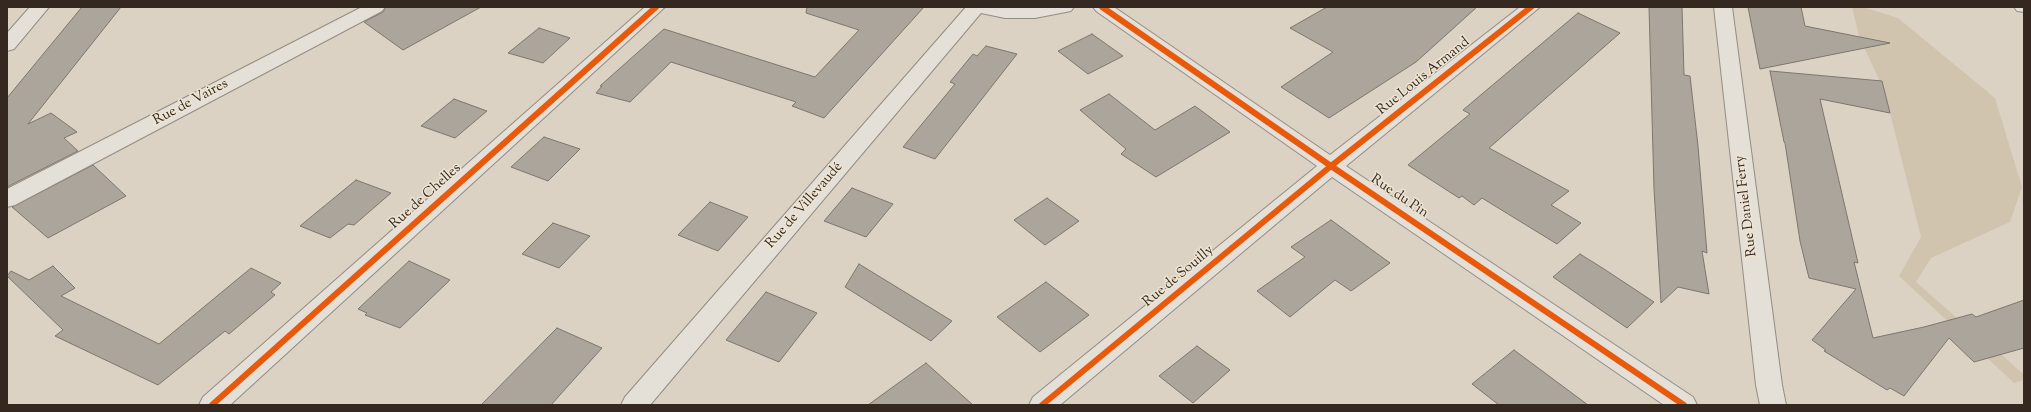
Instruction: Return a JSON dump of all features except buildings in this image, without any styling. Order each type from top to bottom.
[{"type":"street","points":[[7,44],[40,7]]},
{"type":"street","name":"Rue de Vaires","points":[[7,199],[376,7]]},
{"type":"street","name":"Rue de Chelles","points":[[212,405],[656,7]]},
{"type":"street","points":[[977,7],[1005,12],[1035,12],[1065,7]]},
{"type":"street","name":"Rue de Villevaudé","points":[[634,405],[977,7]]},
{"type":"street","name":"Rue du Pin","points":[[1102,7],[1331,166],[1684,405]]},
{"type":"street","name":"Rue Louis Armand","points":[[1331,166],[1531,7]]},
{"type":"street","name":"Rue Daniel Ferry","points":[[1723,7],[1769,385],[1773,405]]},
{"type":"street","name":"Rue de Souilly","points":[[1042,405],[1331,166]]},
{"type":"shaded area","points":[[1852,7],[1863,7],[1898,18],[1995,98],[2022,187],[2010,222],[1931,258],[1916,282],[1957,318],[1961,317],[2024,375],[2024,380],[2014,383],[1899,276],[1921,237],[1885,93],[1859,36]]},
{"type":"cycle path","points":[[212,405],[656,7]]},
{"type":"cycle path","points":[[1102,7],[1331,166],[1684,405]]},
{"type":"cycle path","points":[[1042,405],[1331,166],[1531,7]]}]
